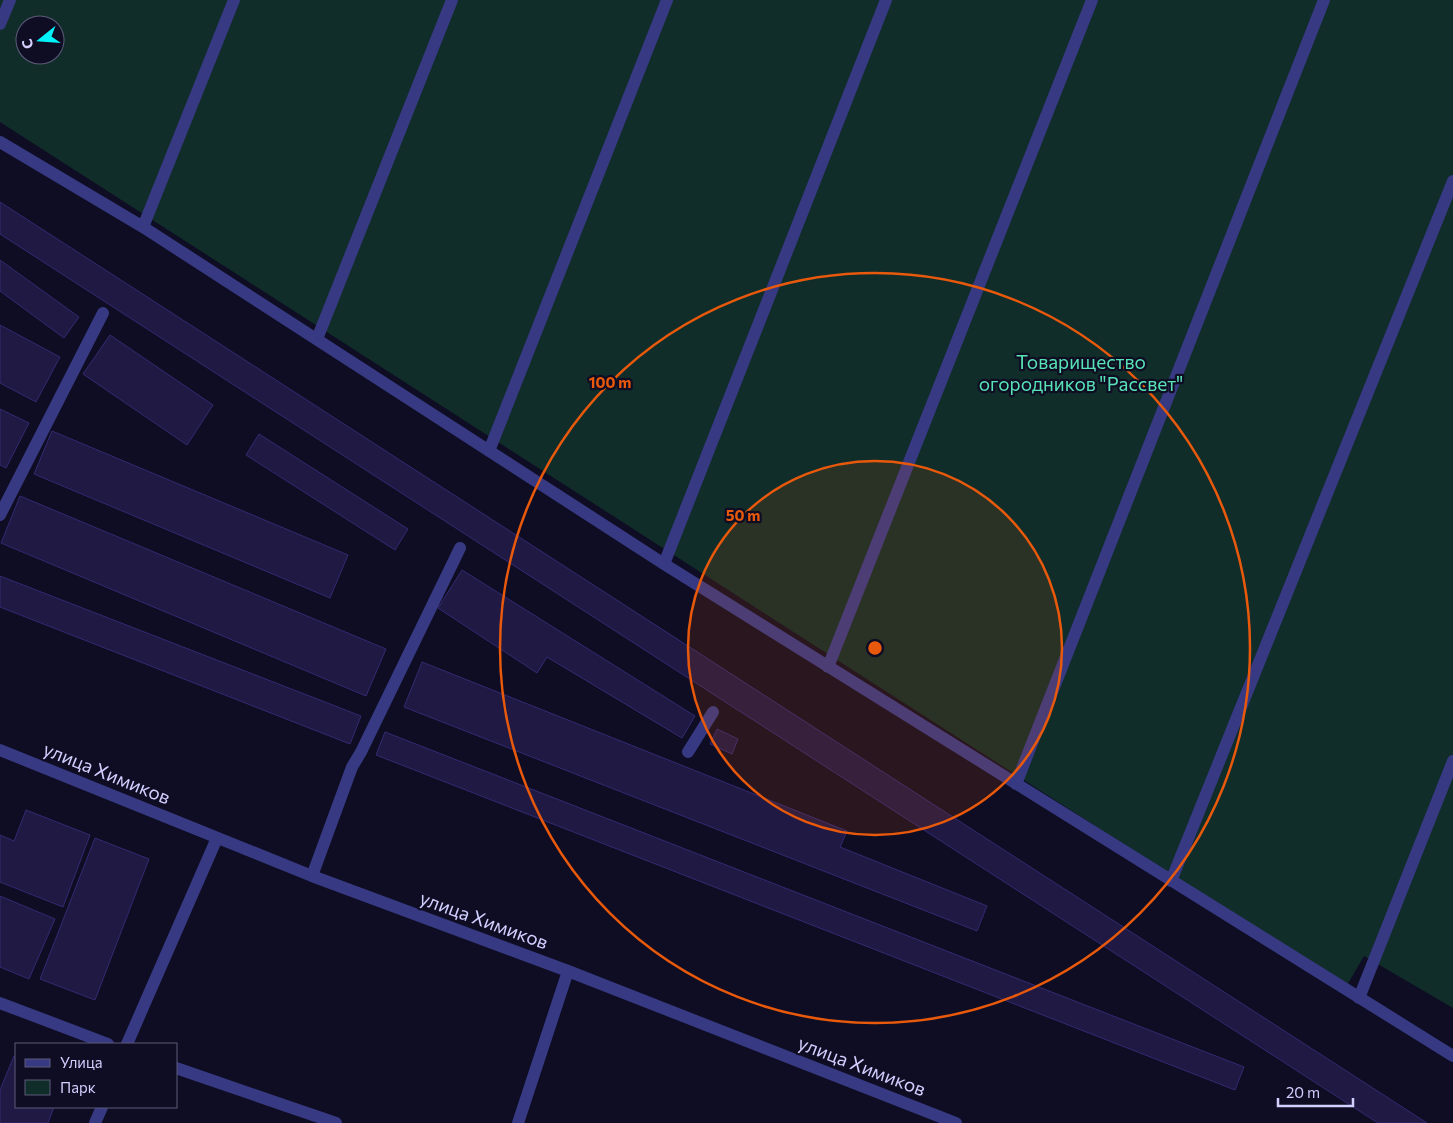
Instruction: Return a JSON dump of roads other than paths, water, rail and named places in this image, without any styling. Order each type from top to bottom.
[{"type":"street","points":[[0,24],[10,0]]},
{"type":"street","points":[[143,227],[234,0]]},
{"type":"street","points":[[317,340],[452,0]]},
{"type":"street","points":[[489,451],[666,0]]},
{"type":"street","points":[[664,564],[886,0]]},
{"type":"street","points":[[828,666],[1092,0]]},
{"type":"street","points":[[1016,784],[1324,0]]},
{"type":"street","points":[[0,142],[143,227],[664,564],[1453,1056]]},
{"type":"street","points":[[1171,881],[1453,181]]},
{"type":"street","points":[[0,515],[103,313]]},
{"type":"street","points":[[312,876],[352,767],[460,548]]},
{"type":"street","points":[[688,752],[712,712]]},
{"type":"street","name":"улица Химиков","points":[[0,750],[312,876],[568,971],[956,1123]]},
{"type":"street","points":[[1359,998],[1453,761]]},
{"type":"street","points":[[127,1043],[217,838]]},
{"type":"street","points":[[518,1123],[568,971]]},
{"type":"street","points":[[0,1002],[105,1043]]},
{"type":"street","points":[[178,1069],[336,1123]]},
{"type":"street","points":[[96,1123],[102,1108]]},
{"type":"park label","name":"Товарищество огородников \"Рассвет\"","points":[[1081,373]]}]
